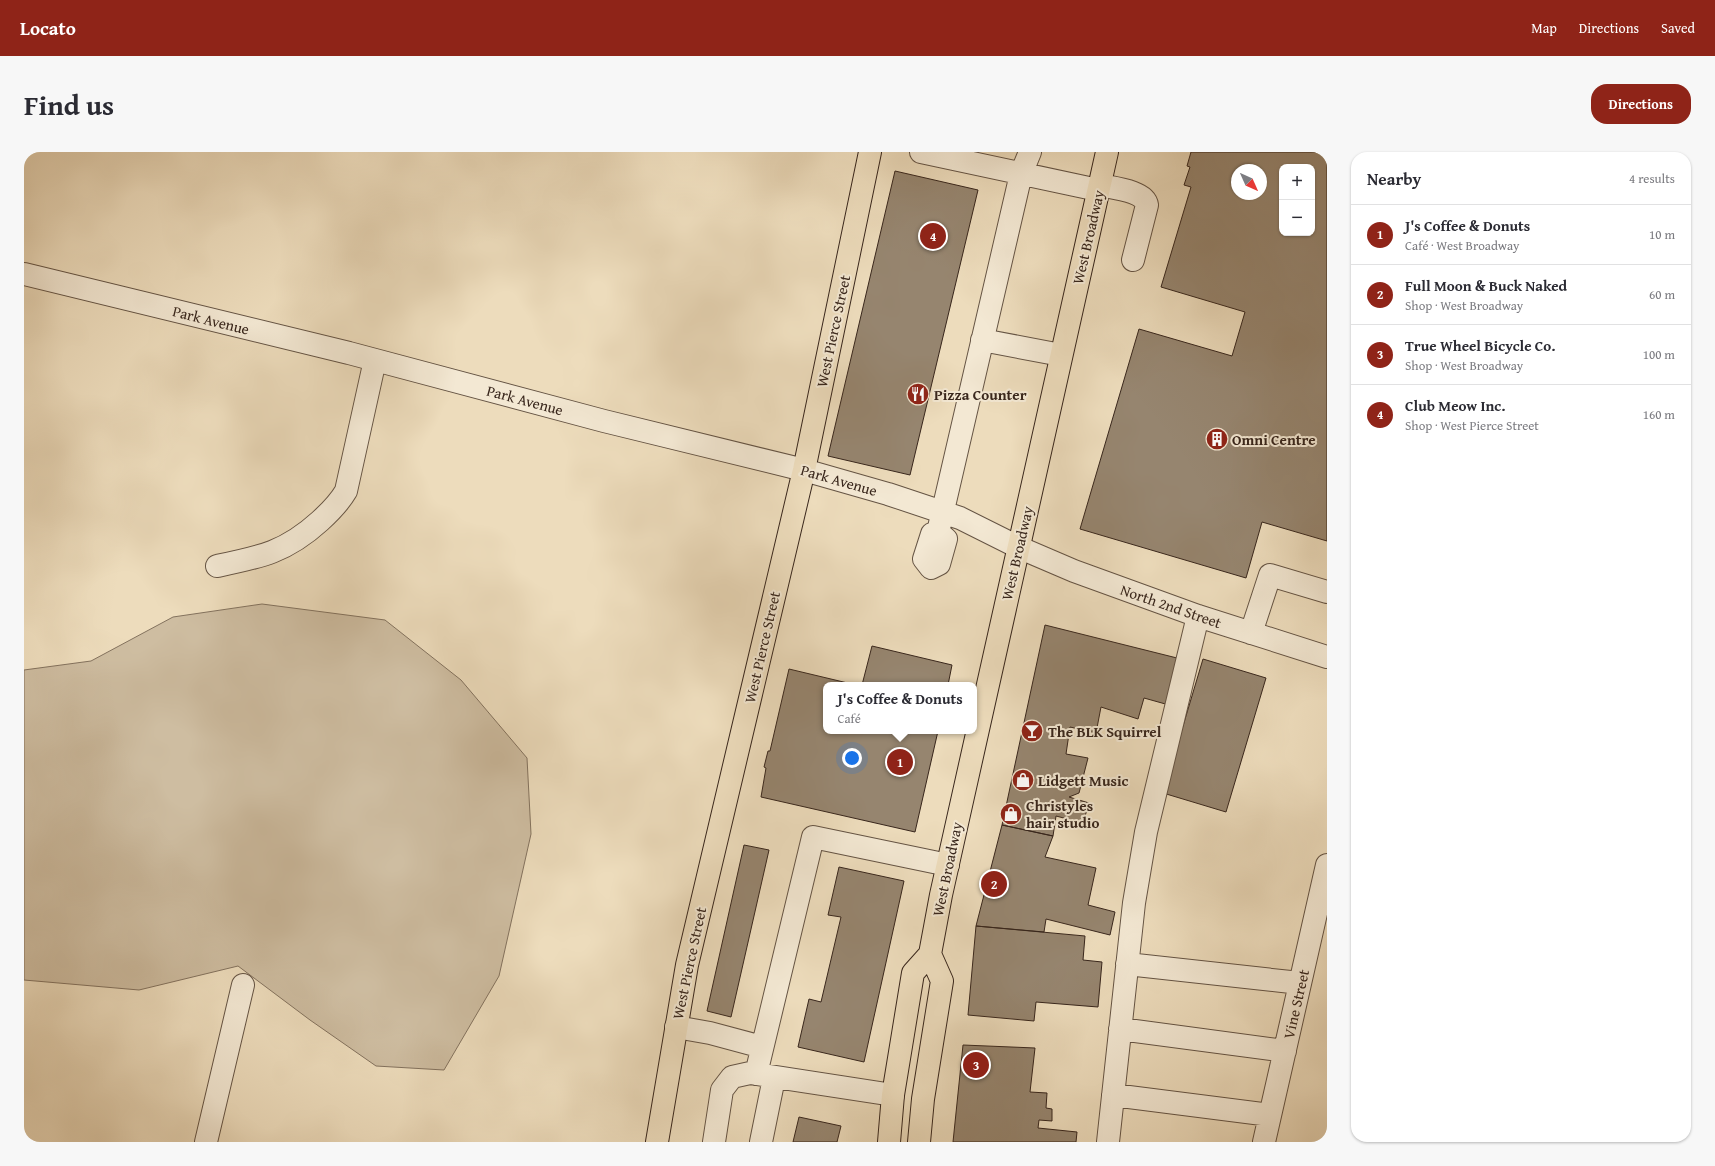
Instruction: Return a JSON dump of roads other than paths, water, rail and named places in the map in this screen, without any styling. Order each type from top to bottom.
[{"type":"main road","name":"West Pierce Street","points":[[657,1142],[687,965],[804,470],[870,152]]},
{"type":"main road","name":"West Broadway","points":[[977,733],[1107,152]]},
{"type":"main road","name":"West Broadway","points":[[930,954],[977,734]]},
{"type":"main road","points":[[889,1142],[893,1095],[913,973],[930,954],[942,981],[923,1099],[919,1142]]},
{"type":"street","points":[[921,152],[1021,174],[1099,187],[1136,194],[1143,197],[1147,201],[1147,206],[1133,260]]},
{"type":"street","points":[[941,522],[1021,174],[1030,152]]},
{"type":"street","name":"Park Avenue","points":[[24,274],[376,360],[604,421],[804,470],[888,494],[941,522],[985,529],[1018,547]]},
{"type":"street","points":[[982,340],[1061,355]]},
{"type":"street","points":[[217,566],[254,559],[293,543],[338,505],[346,491],[376,360]]},
{"type":"street","name":"North 2nd Street","points":[[1018,547],[1074,571],[1198,616],[1327,657]]},
{"type":"street","points":[[1251,633],[1270,575],[1327,592]]},
{"type":"street","points":[[1108,1142],[1134,903],[1146,832],[1198,616]]},
{"type":"street","points":[[761,1142],[765,1076],[762,1047],[813,837],[948,865]]},
{"type":"street","name":"Vine Street","points":[[1264,1142],[1327,865]]},
{"type":"street","points":[[1127,964],[1300,982]]},
{"type":"street","points":[[206,1142],[243,985]]},
{"type":"street","points":[[676,1026],[710,1033],[762,1047]]},
{"type":"street","points":[[1120,1029],[1285,1051]]},
{"type":"street","points":[[714,1142],[722,1090],[732,1077],[750,1073],[893,1095]]},
{"type":"street","points":[[1113,1096],[1270,1116]]},
{"type":"place","name":"Club Meow Inc.","points":[[933,236]]},
{"type":"place","name":"Pizza Counter","points":[[918,394]]},
{"type":"place","name":"Omni Centre","points":[[1217,439]]},
{"type":"place","name":"The BLK Squirrel","points":[[1032,731]]},
{"type":"place","name":"J's Coffee & Donuts","points":[[900,762]]},
{"type":"place","name":"Lidgett Music","points":[[1023,780]]},
{"type":"place","name":"Christyles hair studio","points":[[1011,814]]},
{"type":"place","name":"Full Moon & Buck Naked","points":[[994,884]]},
{"type":"place","name":"True Wheel Bicycle Co.","points":[[976,1065]]}]
